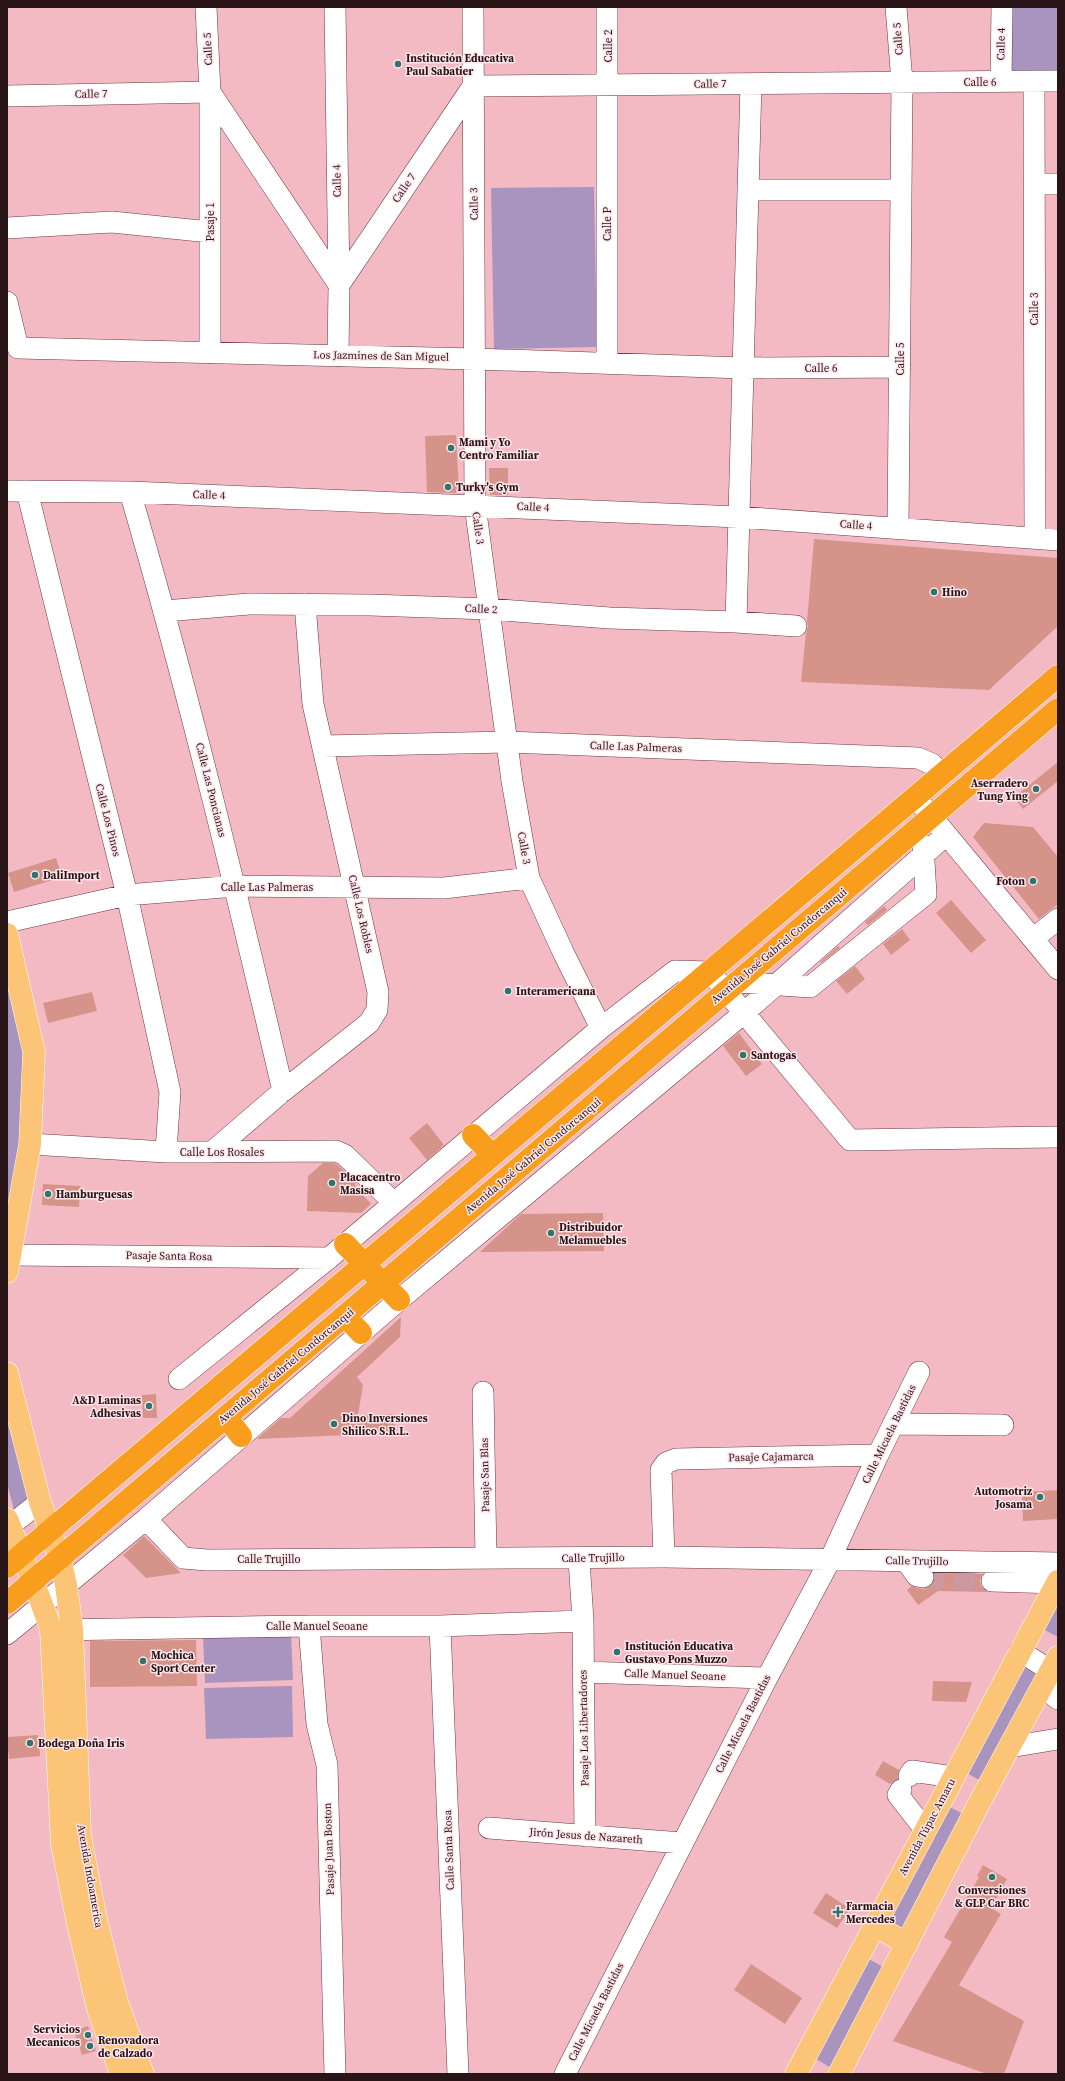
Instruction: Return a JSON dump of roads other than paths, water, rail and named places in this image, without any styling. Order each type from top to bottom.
[{"type":"highway","points":[[14,1561],[492,1155],[916,798],[942,774],[1058,676]]},
{"type":"highway","name":"Avenida José Gabriel Condorcanqui","points":[[7,1603],[1058,709]]},
{"type":"highway","points":[[473,1135],[492,1155]]},
{"type":"highway","points":[[337,1251],[364,1264],[399,1300]]},
{"type":"highway","points":[[345,1316],[361,1333]]},
{"type":"highway","points":[[226,1417],[241,1436]]},
{"type":"main road","points":[[7,934],[34,1052],[30,1144],[8,1263]]},
{"type":"main road","name":"Avenida Indoamerica","points":[[7,1373],[40,1502],[60,1559],[66,1585],[72,1629],[80,1835],[96,1920],[117,2002],[143,2074]]},
{"type":"main road","name":"Avenida Indoamerica","points":[[8,1524],[14,1561],[32,1582],[43,1604],[51,1630],[62,1844],[78,1924],[98,2009],[121,2074]]},
{"type":"main road","name":"Avenida Túpac Amaru","points":[[796,2074],[874,1925],[926,1831],[1058,1576]]},
{"type":"main road","points":[[839,2074],[984,1792],[1009,1746],[1053,1677]]},
{"type":"main road","points":[[953,1777],[984,1792]]},
{"type":"main road","points":[[874,1925],[907,1944]]},
{"type":"street","name":"Calle 5","points":[[206,7],[210,92]]},
{"type":"street","name":"Calle 4","points":[[335,7],[339,285],[338,356]]},
{"type":"street","name":"Calle 3","points":[[473,7],[475,505],[507,742],[529,878],[564,954],[601,1028]]},
{"type":"street","name":"Calle 2","points":[[607,7],[608,85]]},
{"type":"street","name":"Calle 5","points":[[896,7],[902,82],[898,528]]},
{"type":"street","name":"Calle 4","points":[[1000,81],[1002,7]]},
{"type":"street","name":"Calle 3","points":[[1034,81],[1035,537]]},
{"type":"street","name":"Calle 6","points":[[902,82],[1058,81]]},
{"type":"street","name":"Calle 7","points":[[339,285],[473,86],[902,82]]},
{"type":"street","points":[[736,622],[751,84]]},
{"type":"street","name":"Calle P","points":[[607,364],[608,85]]},
{"type":"street","name":"Calle 7","points":[[7,96],[210,92]]},
{"type":"street","name":"Pasaje 1","points":[[210,92],[210,353]]},
{"type":"street","points":[[210,92],[339,285]]},
{"type":"street","points":[[1034,184],[1058,184]]},
{"type":"street","points":[[748,190],[901,190]]},
{"type":"street","points":[[7,228],[112,222],[210,232]]},
{"type":"street","name":"Los Jazmines de San Miguel","points":[[7,302],[18,348],[475,358],[743,368]]},
{"type":"street","name":"Calle 6","points":[[743,368],[900,367]]},
{"type":"street","name":"Calle 4","points":[[17,492],[130,492],[738,517],[1035,537],[1058,540]]},
{"type":"street","name":"Calle Los Pinos","points":[[17,492],[127,895],[170,1092],[166,1152]]},
{"type":"street","name":"Calle Las Poncianas","points":[[130,492],[165,611],[235,886],[283,1092]]},
{"type":"street","name":"Calle 2","points":[[165,611],[249,604],[305,604],[489,609],[610,618],[736,622],[796,626]]},
{"type":"street","name":"Calle Los Robles","points":[[212,1152],[283,1092],[369,1023],[377,1010],[378,992],[313,704],[305,604]]},
{"type":"street","name":"Calle Las Palmeras","points":[[323,746],[507,742],[918,758],[932,764],[942,774]]},
{"type":"street","points":[[732,987],[778,984],[810,987],[926,894],[924,856],[926,821],[916,798]]},
{"type":"street","points":[[926,821],[946,835],[1058,969]]},
{"type":"street","points":[[7,1634],[146,1519],[399,1300],[744,1013],[924,856],[946,835]]},
{"type":"street","name":"Calle Las Palmeras","points":[[7,922],[127,895],[235,886],[444,888],[529,878]]},
{"type":"street","points":[[1033,939],[1058,919]]},
{"type":"street","points":[[179,1379],[337,1251],[601,1028],[675,971],[710,972],[732,987],[744,1013],[850,1140],[1058,1137]]},
{"type":"street","name":"Calle Los Rosales","points":[[30,1144],[166,1152],[336,1151],[345,1156],[394,1203]]},
{"type":"street","name":"Pasaje Santa Rosa","points":[[8,1263],[337,1251]]},
{"type":"street","name":"Calle Micaela Bastidas","points":[[565,2074],[767,1678],[830,1560],[878,1455],[919,1372]]},
{"type":"street","name":"Pasaje San Blas","points":[[483,1392],[486,1558]]},
{"type":"street","points":[[893,1424],[1003,1425]]},
{"type":"street","name":"Pasaje Cajamarca","points":[[664,1558],[661,1470],[666,1464],[676,1458],[878,1455]]},
{"type":"street","points":[[8,1524],[40,1502]]},
{"type":"street","name":"Calle Trujillo","points":[[146,1519],[183,1558],[207,1560],[664,1558],[1012,1562],[1058,1576]]},
{"type":"street","name":"Pasaje Los Libertadores","points":[[578,1559],[583,1621],[585,1836]]},
{"type":"street","points":[[906,1561],[917,1576],[923,1577]]},
{"type":"street","points":[[1012,1562],[995,1581],[1058,1576]]},
{"type":"street","name":"Calle Manuel Seoane","points":[[51,1630],[309,1626],[440,1626],[583,1621]]},
{"type":"street","name":"Pasaje Juan Boston","points":[[309,1626],[317,1724],[326,1765],[335,2074]]},
{"type":"street","name":"Calle Santa Rosa","points":[[440,1626],[458,2074]]},
{"type":"street","points":[[1020,1651],[1053,1677]]},
{"type":"street","name":"Calle Manuel Seoane","points":[[583,1672],[767,1678]]},
{"type":"street","points":[[1009,1746],[1058,1739]]},
{"type":"street","points":[[926,1831],[898,1795],[912,1771],[953,1777]]},
{"type":"street","name":"Jirón Jesus de Nazareth","points":[[489,1828],[682,1843]]},
{"type":"tunnel","points":[[923,1577],[992,1581]]},
{"type":"place","name":"Institución Educativa Paul Sabatier","points":[[398,64]]},
{"type":"place","name":"Mami y Yo Centro Familiar","points":[[451,448]]},
{"type":"place","name":"Turky's Gym","points":[[448,487]]},
{"type":"place","name":"Hino","points":[[934,592]]},
{"type":"place","name":"Aserradero Tung Ying","points":[[1036,789]]},
{"type":"place","name":"DaliImport","points":[[35,875]]},
{"type":"place","name":"Foton","points":[[1033,881]]},
{"type":"place","name":"Interamericana","points":[[508,991]]},
{"type":"place","name":"Santogas","points":[[743,1055]]},
{"type":"place","name":"Placacentro Masisa","points":[[332,1183]]},
{"type":"place","name":"Hamburguesas","points":[[48,1194]]},
{"type":"place","name":"Distribuidor Melamuebles","points":[[551,1233]]},
{"type":"place","name":"A&D Laminas Adhesivas","points":[[149,1406]]},
{"type":"place","name":"Dino Inversiones Shilico S.R.L.","points":[[334,1424]]},
{"type":"place","name":"Automotriz Josama","points":[[1040,1497]]},
{"type":"place","name":"Institución Educativa Gustavo Pons Muzzo","points":[[617,1652]]},
{"type":"place","name":"Mochica Sport Center","points":[[143,1661]]},
{"type":"place","name":"Bodega Doña Iris","points":[[30,1743]]},
{"type":"place","name":"Conversiones & GLP Car BRC","points":[[992,1877]]},
{"type":"place","name":"Farmacia Mercedes","points":[[838,1912]]},
{"type":"place","name":"Servicios Mecanicos","points":[[88,2035]]},
{"type":"place","name":"Renovadora de Calzado","points":[[90,2046]]}]
